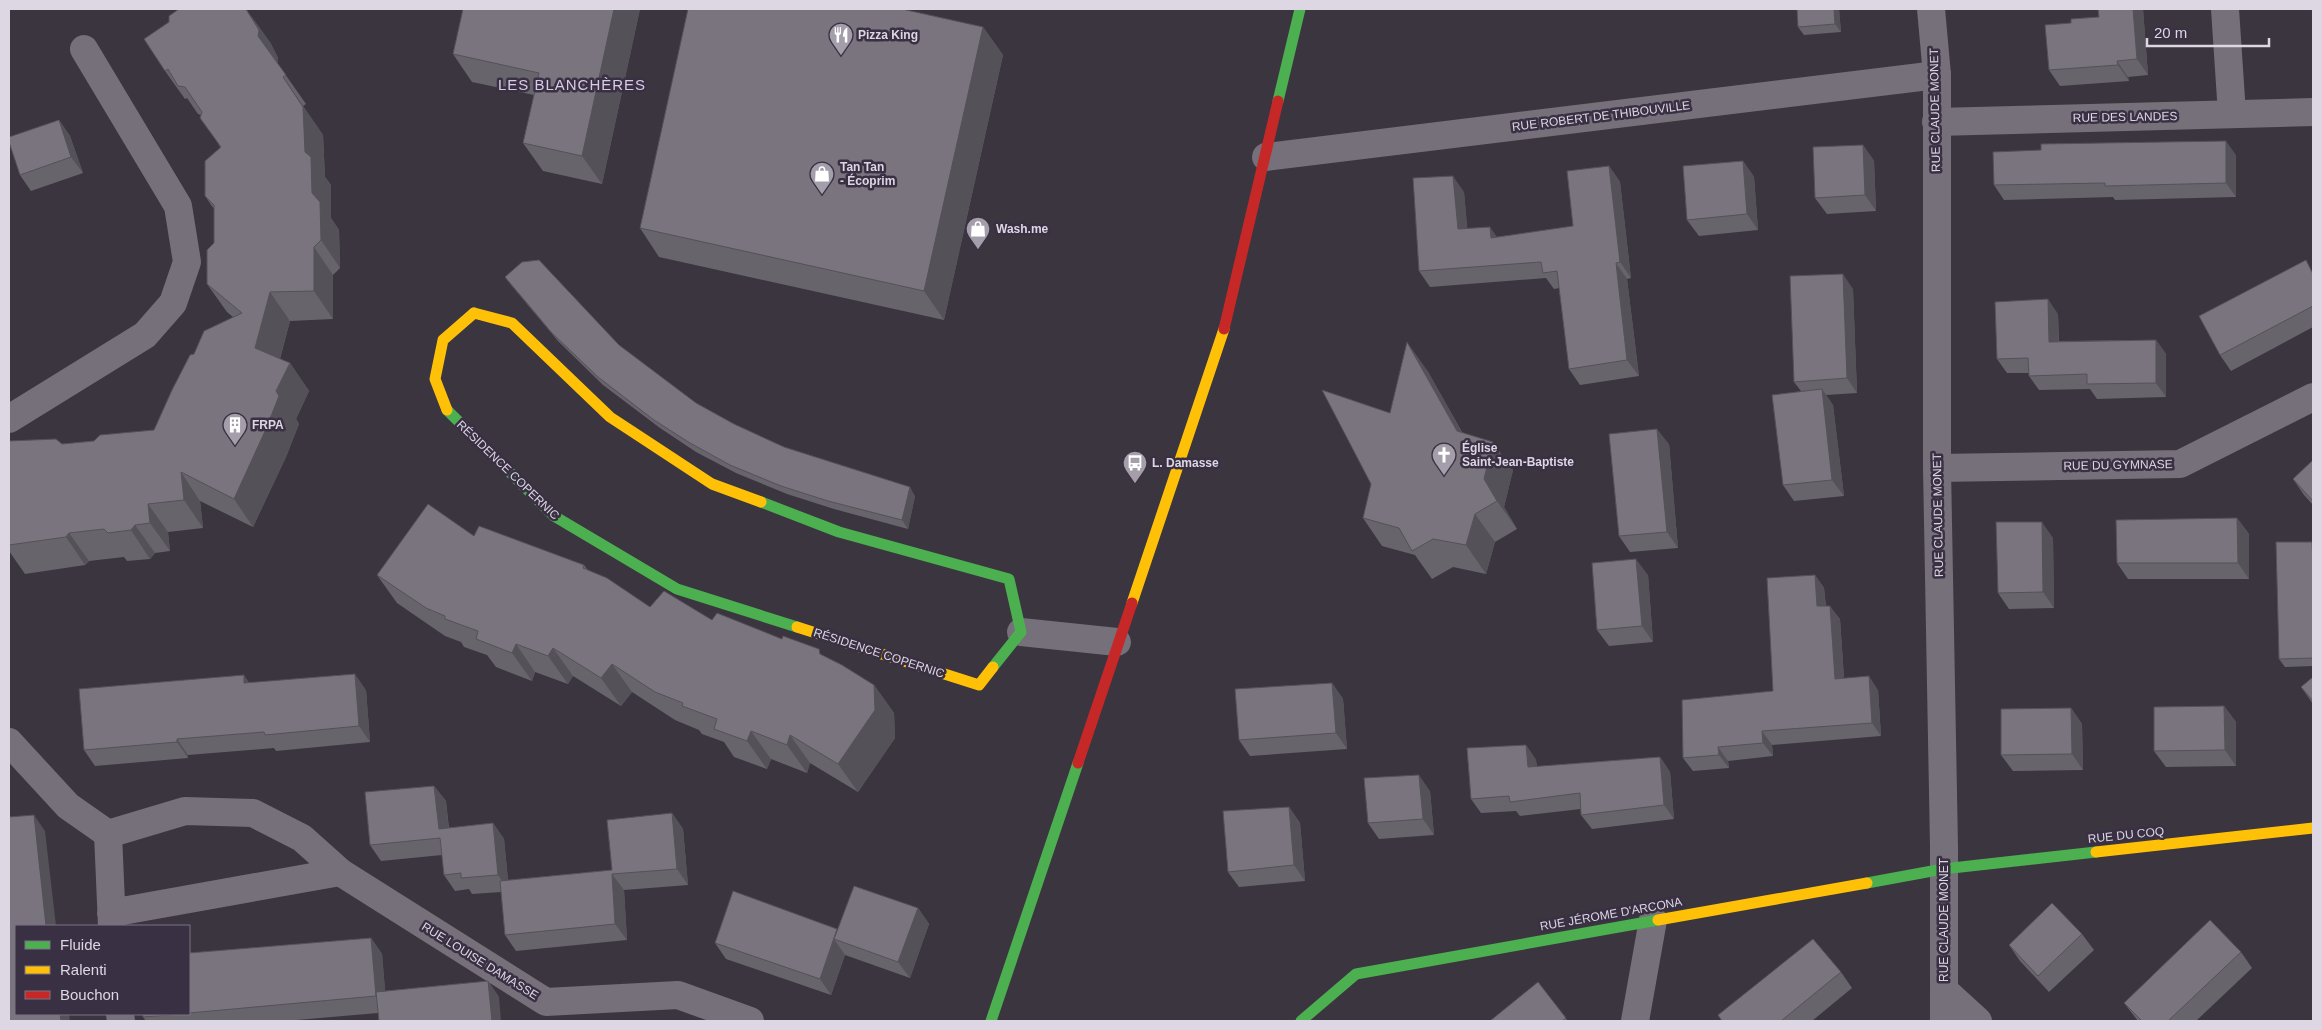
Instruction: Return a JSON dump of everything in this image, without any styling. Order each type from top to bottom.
[{"type":"street","points":[[990,1021],[1087,740],[1118,642],[1222,336],[1300,9]]},
{"type":"street","name":"RUE CLAUDE MONET","points":[[1931,9],[1937,75],[1936,468],[1944,1021]]},
{"type":"street","points":[[2225,9],[2232,114]]},
{"type":"street","points":[[9,419],[145,335],[173,303],[187,262],[178,206],[84,49]]},
{"type":"street","name":"RUE ROBERT DE THIBOUVILLE","points":[[1266,157],[1937,75]]},
{"type":"street","name":"RUE DES LANDES","points":[[1936,122],[2313,112]]},
{"type":"street","name":"RÉSIDENCE COPERNIC","points":[[474,313],[512,323],[610,417],[712,484],[839,532],[1009,579],[1021,632],[979,685],[677,589],[554,516],[449,414],[435,378],[443,340],[474,313]]},
{"type":"street","name":"RUE DU GYMNASE","points":[[1936,468],[2180,464],[2313,397]]},
{"type":"street","points":[[1021,632],[1118,642]]},
{"type":"street","points":[[9,742],[68,806],[108,834],[111,919],[340,872]]},
{"type":"street","name":"RUE LOUISE DAMASSE","points":[[108,834],[185,811],[254,813],[302,838],[340,872],[546,1002],[678,995],[750,1021]]},
{"type":"street","name":"RUE DU COQ","points":[[1943,869],[2313,828]]},
{"type":"street","name":"RUE JÉROME D'ARCONA","points":[[1301,1021],[1356,974],[1943,869]]},
{"type":"street","points":[[1635,1021],[1653,920]]},
{"type":"street","points":[[1944,990],[1978,1021]]},
{"type":"building","points":[[179,9],[246,9],[259,30],[258,36],[286,75],[283,77],[303,107],[305,152],[311,157],[312,193],[320,202],[321,240],[314,247],[314,291],[270,292],[255,348],[290,363],[276,391],[279,396],[266,429],[234,499],[181,472],[184,500],[148,504],[150,523],[135,525],[131,530],[108,533],[104,529],[69,533],[66,537],[9,545],[9,441],[56,439],[62,444],[94,441],[100,435],[154,430],[172,390],[190,355],[194,354],[204,331],[242,313],[207,284],[207,250],[214,243],[214,205],[205,196],[205,161],[221,147],[200,118],[202,112],[185,87],[178,86],[168,69],[165,71],[144,39],[169,22],[169,16]]},
{"type":"building","points":[[463,9],[614,9],[582,156],[523,143],[539,73],[453,54]]},
{"type":"building","name":"Tan Tan - Écoprim","points":[[688,9],[902,9],[983,27],[924,291],[640,228]]},
{"type":"building","points":[[1797,9],[1834,9],[1835,24],[1798,27]]},
{"type":"building","points":[[2098,9],[2133,9],[2137,59],[2117,61],[2118,65],[2049,70],[2045,25],[2071,23],[2071,19],[2099,17]]},
{"type":"building","points":[[59,120],[71,157],[20,175],[9,137]]},
{"type":"building","points":[[2226,141],[2226,183],[2105,186],[2105,183],[1994,185],[1993,152],[2041,150],[2041,144]]},
{"type":"building","points":[[1863,145],[1865,195],[1815,198],[1813,147]]},
{"type":"building","points":[[1743,161],[1747,214],[1687,220],[1683,166]]},
{"type":"building","points":[[1609,166],[1620,262],[1616,263],[1627,360],[1569,369],[1557,271],[1543,273],[1541,262],[1419,271],[1413,178],[1453,176],[1458,229],[1490,227],[1491,238],[1573,226],[1567,171]]},
{"type":"building","points":[[539,260],[619,345],[696,403],[734,424],[784,447],[910,487],[902,520],[828,501],[781,486],[730,465],[654,420],[598,377],[552,333],[505,277],[522,262]]},
{"type":"building","points":[[2306,260],[2313,274],[2313,306],[2220,355],[2199,316]]},
{"type":"building","points":[[1843,274],[1847,378],[1794,382],[1790,276]]},
{"type":"building","points":[[2048,299],[2049,342],[2156,340],[2156,383],[2087,384],[2087,374],[2029,376],[2028,358],[1997,359],[1995,302]]},
{"type":"building","name":"Église Saint-Jean-Baptiste","points":[[1407,342],[1457,431],[1493,442],[1484,479],[1497,501],[1475,514],[1466,545],[1433,539],[1412,551],[1399,528],[1363,518],[1371,484],[1322,390],[1390,413]]},
{"type":"building","points":[[1822,389],[1832,480],[1783,485],[1772,395]]},
{"type":"building","points":[[1657,429],[1667,532],[1619,536],[1609,434]]},
{"type":"building","points":[[2313,460],[2313,501],[2293,479]]},
{"type":"building","points":[[428,504],[474,536],[479,526],[584,565],[583,568],[607,578],[650,607],[664,591],[712,620],[717,613],[782,639],[783,636],[819,649],[820,654],[874,685],[875,710],[838,764],[790,735],[787,745],[751,731],[747,741],[714,729],[717,719],[682,706],[683,703],[655,692],[612,664],[601,678],[553,648],[548,656],[516,644],[512,653],[476,639],[478,631],[445,619],[445,616],[426,608],[377,575]]},
{"type":"building","points":[[2237,518],[2238,563],[2117,563],[2116,520]]},
{"type":"building","points":[[1996,522],[2042,522],[2043,592],[1998,593]]},
{"type":"building","points":[[2276,542],[2312,542],[2313,658],[2279,659]]},
{"type":"building","points":[[1636,559],[1642,626],[1597,630],[1592,563]]},
{"type":"building","points":[[1815,575],[1817,606],[1830,606],[1835,679],[1869,676],[1872,723],[1762,731],[1763,743],[1718,747],[1719,755],[1683,758],[1682,700],[1773,691],[1767,578]]},
{"type":"building","points":[[355,674],[359,726],[265,735],[264,732],[177,739],[177,742],[84,750],[79,689],[244,675],[244,683]]},
{"type":"building","points":[[2313,677],[2313,701],[2301,687]]},
{"type":"building","points":[[1332,683],[1336,733],[1239,740],[1235,689]]},
{"type":"building","points":[[2224,706],[2225,750],[2154,751],[2154,707]]},
{"type":"building","points":[[2071,708],[2072,754],[2001,755],[2001,709]]},
{"type":"building","points":[[1526,745],[1528,767],[1660,757],[1664,805],[1581,815],[1580,793],[1510,802],[1509,796],[1471,799],[1467,748]]},
{"type":"building","points":[[1419,775],[1423,819],[1368,823],[1364,778]]},
{"type":"building","points":[[434,786],[439,829],[493,823],[498,875],[461,878],[461,873],[444,875],[440,838],[370,845],[365,792]]},
{"type":"building","points":[[1289,807],[1294,865],[1228,872],[1223,811]]},
{"type":"building","points":[[672,813],[677,869],[612,874],[615,924],[505,935],[500,881],[612,870],[607,820]]},
{"type":"building","points":[[34,815],[46,925],[15,925],[15,1015],[60,1015],[61,1021],[9,1021],[9,817]]},
{"type":"building","points":[[854,886],[918,908],[898,962],[834,939]]},
{"type":"building","points":[[733,891],[837,929],[820,979],[715,943]]},
{"type":"building","points":[[2052,903],[2082,934],[2038,976],[2009,945]]},
{"type":"building","points":[[2210,920],[2241,952],[2168,1021],[2142,1021],[2124,1003]]},
{"type":"building","points":[[371,938],[376,996],[190,1013],[190,953]]},
{"type":"building","points":[[1813,939],[1841,972],[1781,1021],[1722,1021],[1718,1015]]},
{"type":"building","points":[[488,981],[492,1021],[379,1021],[376,992]]},
{"type":"building","points":[[1538,982],[1566,1018],[1562,1021],[1490,1021]]},
{"type":"building","points":[[143,1015],[169,1015],[143,1017]]},
{"type":"traffic: fast","points":[[1278,101],[1300,9]]},
{"type":"traffic: fast","points":[[447,410],[554,516],[677,589],[797,627]]},
{"type":"traffic: fast","points":[[761,502],[839,532],[1009,579],[1021,632],[993,667]]},
{"type":"traffic: fast","points":[[991,1021],[1078,763]]},
{"type":"traffic: fast","points":[[1867,883],[1943,869],[2096,852]]},
{"type":"traffic: fast","points":[[1301,1021],[1356,974],[1658,920]]},
{"type":"traffic: slow","points":[[474,313],[512,323],[610,417],[712,484],[761,502]]},
{"type":"traffic: slow","points":[[447,410],[435,379],[443,340],[474,313]]},
{"type":"traffic: slow","points":[[1132,603],[1224,329]]},
{"type":"traffic: slow","points":[[797,627],[979,685],[993,667]]},
{"type":"traffic: slow","points":[[2096,852],[2313,828]]},
{"type":"traffic: slow","points":[[1658,920],[1867,883]]},
{"type":"traffic: jam","points":[[1224,329],[1278,101]]},
{"type":"traffic: jam","points":[[1078,763],[1132,603]]},
{"type":"place","name":"Pizza King","points":[[841,56]]},
{"type":"place","name":"Tan Tan - Écoprim","points":[[822,195]]},
{"type":"place","name":"Wash.me","points":[[978,250]]},
{"type":"place","name":"FRPA","points":[[235,446]]},
{"type":"place","name":"Église Saint-Jean-Baptiste","points":[[1444,476]]},
{"type":"place","name":"L. Damasse","points":[[1135,484]]},
{"type":"district","name":"LES BLANCHÈRES","points":[[572,84]]}]
